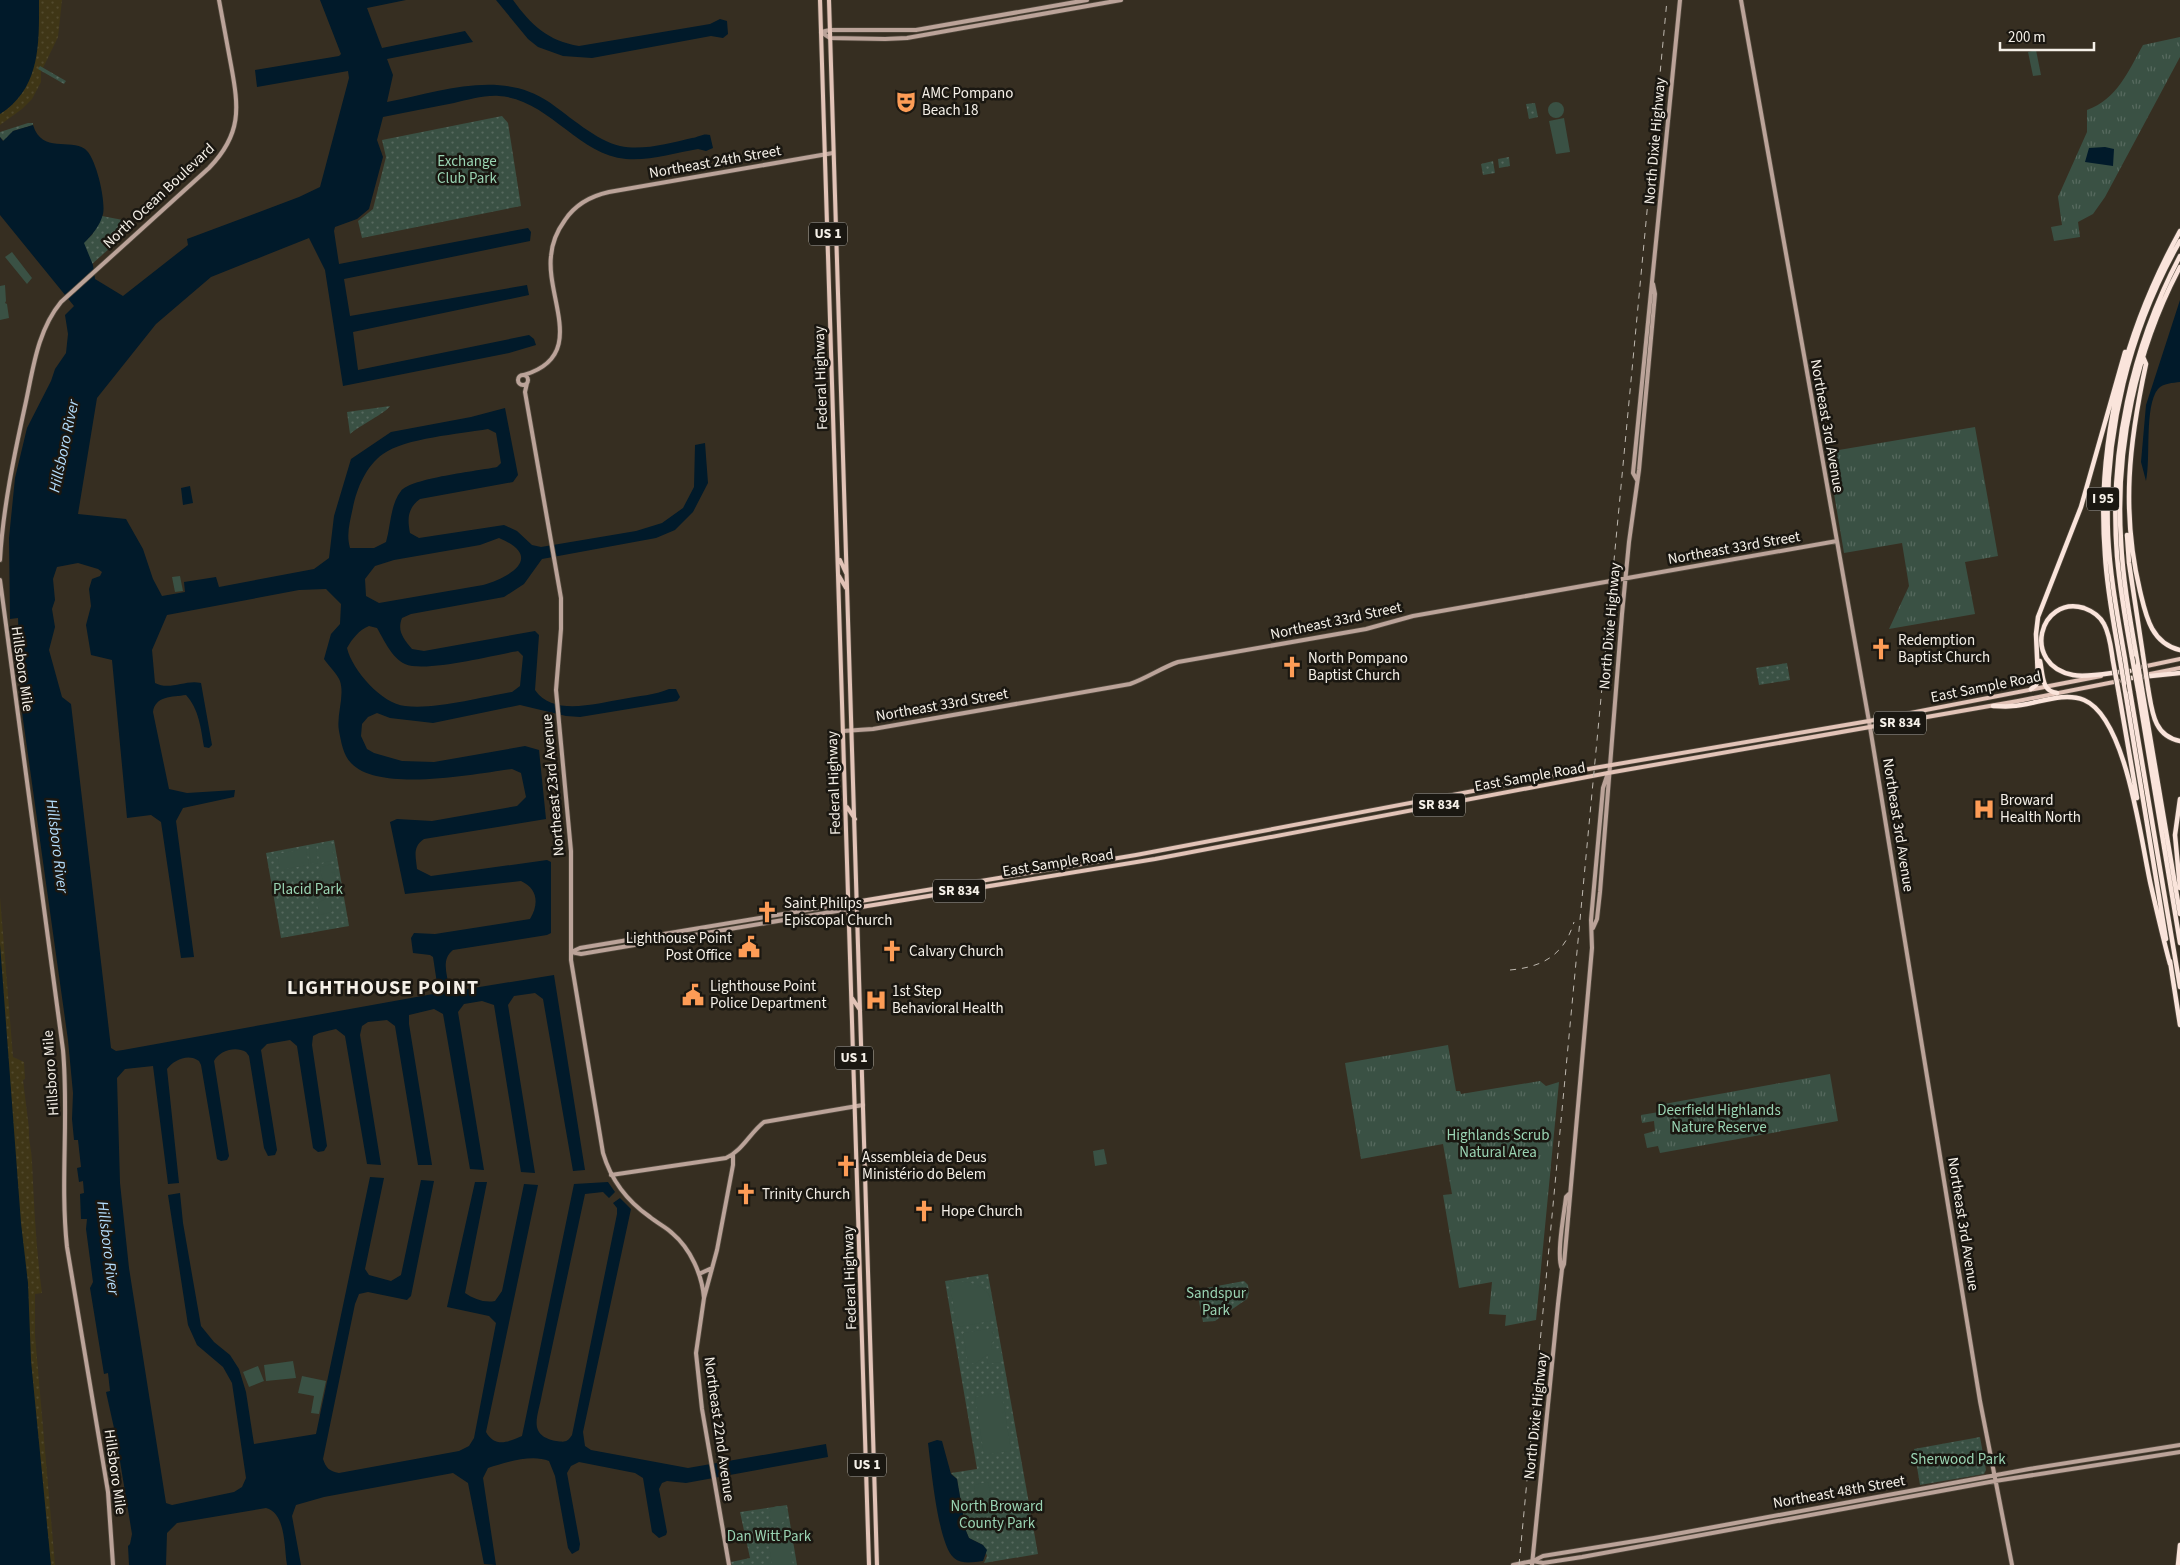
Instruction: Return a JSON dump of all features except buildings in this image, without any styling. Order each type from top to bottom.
[{"type":"highway","name":"I 95","points":[[2122,660],[2108,590],[2104,546],[2103,498],[2107,444],[2113,408],[2131,340],[2150,290],[2180,230]]},
{"type":"highway","points":[[2180,241],[2162,276],[2139,330],[2124,380],[2114,432],[2109,485],[2108,537],[2122,660],[2180,987]]},
{"type":"highway","points":[[2134,657],[2118,574],[2116,540],[2116,487],[2121,435],[2127,401],[2140,350],[2158,301],[2180,256]]},
{"type":"highway","name":"I 95","points":[[2180,267],[2156,319],[2131,402],[2120,505],[2123,574],[2134,657],[2180,914]]},
{"type":"highway","points":[[2031,689],[2038,683],[2036,630],[2039,611],[2081,507],[2122,359],[2131,340]]},
{"type":"highway","points":[[2143,357],[2146,364],[2137,402],[2130,456],[2127,522],[2129,563],[2154,718],[2157,726],[2166,736],[2180,741]]},
{"type":"highway","points":[[2128,517],[2134,563],[2151,628],[2166,644],[2180,650]]},
{"type":"highway","points":[[2130,671],[2082,676],[2059,670],[2046,659],[2042,648],[2041,634],[2046,621],[2065,608],[2079,607],[2092,612],[2102,622],[2108,632],[2113,661],[2119,694],[2150,885],[2170,964]]},
{"type":"highway","points":[[2038,653],[2046,686],[2051,692],[2058,693]]},
{"type":"highway","points":[[2132,678],[2180,673]]},
{"type":"highway","points":[[2140,689],[2180,943]]},
{"type":"highway","points":[[2128,692],[2180,1025]]},
{"type":"highway","points":[[1993,706],[2012,706],[2069,697],[2081,699],[2092,704],[2101,713],[2110,728],[2138,812]]},
{"type":"highway","points":[[2180,799],[2175,835],[2180,888]]},
{"type":"highway","points":[[2178,1565],[2180,1545]]},
{"type":"main road","name":"Federal Highway","points":[[820,0],[870,1565]]},
{"type":"main road","name":"Federal Highway","points":[[829,0],[877,1565]]},
{"type":"main road","points":[[827,212],[831,220],[836,224]]},
{"type":"main road","points":[[828,230],[836,246]]},
{"type":"main road","points":[[831,338],[840,350]]},
{"type":"main road","points":[[832,352],[840,362]]},
{"type":"main road","points":[[833,397],[842,411]]},
{"type":"main road","points":[[838,555],[846,574]]},
{"type":"main road","points":[[839,576],[847,593]]},
{"type":"main road","name":"SR 834","points":[[2130,671],[2180,659]]},
{"type":"main road","name":"SR 834","points":[[2132,678],[2180,668]]},
{"type":"main road","name":"East Sample Road","points":[[849,903],[1136,855],[1609,766],[1869,721],[2130,671]]},
{"type":"main road","name":"East Sample Road","points":[[849,909],[1155,859],[1608,773],[1993,706],[2132,678]]},
{"type":"main road","points":[[1742,750],[1745,746],[1765,739]]},
{"type":"main road","points":[[1507,792],[1514,784]]},
{"type":"main road","points":[[846,802],[855,819]]},
{"type":"main road","points":[[1402,812],[1407,804]]},
{"type":"main road","points":[[852,985],[860,994]]},
{"type":"main road","points":[[852,998],[860,1012]]},
{"type":"main road","points":[[859,1224],[867,1238]]},
{"type":"main road","points":[[860,1237],[868,1253]]},
{"type":"main road","points":[[862,1317],[865,1324],[870,1326]]},
{"type":"main road","points":[[862,1332],[870,1342]]},
{"type":"main road","points":[[865,1400],[872,1412]]},
{"type":"main road","points":[[865,1415],[870,1421],[873,1432]]},
{"type":"main road","points":[[869,1535],[872,1544],[877,1546]]},
{"type":"main road","points":[[869,1550],[874,1556],[877,1565]]},
{"type":"street","name":"North Ocean Boulevard","points":[[0,560],[12,467],[40,342],[48,320],[61,302],[209,168],[224,150],[232,135],[236,120],[237,98],[219,0]]},
{"type":"street","points":[[821,32],[830,30],[911,30],[1088,0]]},
{"type":"street","points":[[821,32],[830,38],[896,39],[1121,0]]},
{"type":"street","name":"North Dixie Highway","points":[[1532,1563],[1564,1264],[1592,930],[1597,919],[1598,910],[1608,773],[1626,578],[1639,470],[1655,294],[1653,284],[1680,0]]},
{"type":"street","name":"Northeast 3rd Avenue","points":[[1741,0],[1869,721],[1995,1481],[2012,1565]]},
{"type":"street","points":[[1021,17],[1027,11]]},
{"type":"street","points":[[1012,19],[1018,13]]},
{"type":"street","points":[[896,39],[911,30]]},
{"type":"street","name":"Northeast 24th Street","points":[[533,372],[554,355],[559,344],[561,331],[550,257],[554,238],[573,210],[589,199],[602,194],[833,152]]},
{"type":"street","points":[[524,375],[527,382],[520,385],[518,379],[524,375],[533,372]]},
{"type":"street","name":"Northeast 23rd Avenue","points":[[533,372],[527,382],[525,391],[555,558],[562,613],[556,674],[556,703],[571,850],[571,952],[576,995],[601,1143],[606,1165],[622,1191],[634,1204],[679,1240],[699,1274],[704,1298]]},
{"type":"street","name":"Northeast 23rd Avenue","points":[[520,385],[525,391]]},
{"type":"street","name":"Northeast 33rd Street","points":[[843,731],[1130,684],[1148,677],[1163,667],[1178,662],[1366,629],[1382,623],[1413,616],[1837,541]]},
{"type":"street","name":"Hillsboro Mile","points":[[0,580],[62,1050],[66,1099],[64,1212],[67,1247],[108,1492],[113,1565]]},
{"type":"street","name":"East Sample Road","points":[[571,952],[580,948],[849,903]]},
{"type":"street","name":"East Sample Road","points":[[571,952],[581,954],[849,909]]},
{"type":"street","points":[[763,924],[766,918]]},
{"type":"street","points":[[603,945],[604,950]]},
{"type":"street","points":[[611,1175],[718,1160],[732,1155],[754,1130],[764,1122],[863,1105]]},
{"type":"street","name":"Northeast 22nd Avenue","points":[[728,1565],[696,1364],[697,1340],[704,1298],[733,1165],[732,1155]]},
{"type":"street","points":[[699,1274],[712,1268]]},
{"type":"street","name":"Northeast 48th Street","points":[[1532,1563],[1543,1556],[1682,1533],[1994,1475],[2178,1446]]},
{"type":"street","name":"Northeast 48th Street","points":[[1513,1565],[1543,1563],[1646,1546],[1995,1481],[2178,1452]]},
{"type":"street","points":[[1925,1494],[1937,1485]]},
{"type":"street","points":[[1646,1546],[1678,1538],[1682,1533]]},
{"type":"green space","points":[[2180,37],[2180,57],[2105,197],[2093,214],[2078,222],[2080,237],[2054,241],[2051,227],[2062,225],[2058,197],[2087,132],[2087,110],[2106,99],[2121,84],[2143,45]]},
{"type":"green space","points":[[2036,50],[2041,75],[2033,76],[2028,52]]},
{"type":"green space","points":[[40,66],[66,81],[64,84],[38,69]]},
{"type":"green space","points":[[1556,102],[1562,104],[1564,110],[1562,116],[1556,118],[1550,116],[1548,110],[1550,104]]},
{"type":"green space","points":[[1535,103],[1538,117],[1529,119],[1526,104]]},
{"type":"green space","name":"Exchange Club Park","points":[[502,116],[508,123],[521,206],[362,238],[358,221],[373,209],[386,157],[382,140]]},
{"type":"green space","points":[[1564,118],[1570,152],[1556,154],[1549,121]]},
{"type":"green space","points":[[33,123],[33,125],[13,131],[4,141],[0,137],[0,132]]},
{"type":"green space","points":[[1509,157],[1510,166],[1499,168],[1498,159]]},
{"type":"green space","points":[[1493,161],[1495,173],[1483,175],[1481,164]]},
{"type":"green space","points":[[102,216],[128,221],[128,232],[92,264],[83,243],[92,235]]},
{"type":"green space","points":[[12,252],[32,278],[27,284],[5,257]]},
{"type":"green space","points":[[5,285],[5,303],[7,304],[9,318],[0,320],[0,286]]},
{"type":"green space","points":[[390,406],[384,412],[350,434],[347,412]]},
{"type":"green space","points":[[1975,427],[1998,556],[1965,562],[1975,614],[1889,629],[1909,586],[1902,543],[1844,553],[1827,452]]},
{"type":"green space","points":[[180,576],[183,591],[175,592],[172,577]]},
{"type":"green space","points":[[1787,663],[1790,680],[1759,685],[1756,668]]},
{"type":"green space","name":"Placid Park","points":[[334,840],[349,926],[281,938],[266,853]]},
{"type":"green space","points":[[332,844],[335,860],[321,863],[318,846]]},
{"type":"green space","points":[[316,847],[318,863],[311,864],[309,849]]},
{"type":"green space","points":[[306,849],[309,865],[280,870],[277,854]]},
{"type":"green space","points":[[333,864],[336,880],[323,882],[320,867]]},
{"type":"green space","points":[[330,897],[332,912],[319,915],[317,903]]},
{"type":"green space","name":"Highlands Scrub Natural Area","points":[[1448,1045],[1456,1091],[1460,1091],[1461,1094],[1540,1081],[1546,1086],[1559,1082],[1536,1320],[1505,1326],[1506,1315],[1489,1314],[1492,1282],[1459,1288],[1443,1195],[1452,1194],[1443,1144],[1361,1159],[1345,1063]]},
{"type":"green space","name":"Deerfield Highlands Nature Reserve","points":[[1830,1074],[1838,1121],[1660,1153],[1658,1146],[1647,1148],[1644,1134],[1655,1131],[1654,1121],[1642,1123],[1641,1115],[1665,1111],[1664,1104]]},
{"type":"green space","points":[[1104,1149],[1107,1164],[1095,1166],[1093,1151]]},
{"type":"green space","name":"North Broward County Park","points":[[988,1274],[1038,1554],[984,1563],[987,1556],[983,1545],[969,1538],[964,1526],[957,1479],[951,1473],[977,1469],[945,1281]]},
{"type":"green space","points":[[958,1281],[976,1285],[986,1292],[990,1297],[996,1320],[958,1327],[949,1282]]},
{"type":"green space","name":"Sandspur Park","points":[[1244,1281],[1248,1285],[1249,1293],[1247,1299],[1215,1321],[1203,1322],[1197,1291]]},
{"type":"green space","points":[[993,1328],[994,1337],[991,1350],[1000,1348],[1002,1359],[1000,1362],[987,1364],[988,1354],[976,1363],[968,1364],[963,1333]]},
{"type":"green space","points":[[293,1361],[296,1378],[266,1381],[264,1365]]},
{"type":"green space","points":[[258,1366],[264,1381],[249,1387],[243,1372]]},
{"type":"green space","points":[[302,1376],[326,1381],[319,1414],[311,1413],[314,1396],[298,1393]]},
{"type":"green space","points":[[1002,1393],[1011,1451],[984,1455],[975,1397]]},
{"type":"green space","name":"Sherwood Park","points":[[1980,1437],[1986,1470],[1984,1474],[1920,1485],[1914,1449]]},
{"type":"green space","points":[[988,1482],[991,1498],[977,1500],[974,1485]]},
{"type":"green space","name":"Dan Witt Park","points":[[787,1505],[797,1565],[731,1565],[731,1562],[750,1558],[740,1512]]},
{"type":"green space","points":[[778,1506],[784,1509],[787,1515],[784,1521],[778,1524],[772,1521],[769,1515],[772,1509]]},
{"type":"green space","points":[[788,1528],[793,1565],[772,1565],[767,1532]]},
{"type":"sand","points":[[39,0],[62,0],[58,37],[41,72],[41,82],[32,99],[0,125],[0,114],[13,104],[23,92],[34,63],[37,48]]},
{"type":"sand","points":[[0,897],[13,1057],[24,1062],[25,1079],[23,1080],[32,1158],[34,1211],[42,1293],[35,1294],[35,1336],[55,1565],[30,1565],[0,1240]]},
{"type":"water","points":[[0,0],[39,0],[39,32],[35,63],[30,78],[23,91],[13,103],[0,114]]},
{"type":"water","name":"Hillsboro River","points":[[320,0],[406,0],[367,8],[382,48],[465,31],[473,42],[387,59],[393,75],[387,102],[470,86],[491,85],[511,87],[530,92],[549,102],[593,134],[620,146],[647,147],[710,135],[713,148],[706,151],[698,149],[644,159],[626,159],[608,155],[577,138],[533,106],[517,99],[499,96],[476,98],[383,117],[377,140],[383,157],[369,209],[357,219],[335,227],[339,264],[528,228],[531,232],[530,241],[344,279],[350,316],[527,285],[529,295],[353,332],[358,370],[529,335],[534,339],[536,345],[509,353],[343,386],[325,270],[309,238],[211,277],[156,324],[97,398],[78,514],[126,519],[143,549],[153,579],[162,596],[185,592],[184,582],[216,577],[219,587],[314,569],[329,558],[334,516],[351,459],[391,432],[471,417],[505,408],[518,475],[513,482],[420,499],[413,506],[409,514],[410,533],[419,538],[504,525],[517,531],[532,545],[541,547],[636,531],[662,523],[683,508],[694,487],[695,445],[705,443],[708,483],[693,512],[675,530],[656,538],[542,559],[524,584],[504,597],[411,614],[402,618],[400,627],[402,634],[412,649],[424,651],[535,631],[539,635],[535,690],[543,698],[564,706],[588,705],[652,694],[669,689],[676,689],[680,697],[677,701],[580,717],[566,716],[520,705],[433,723],[390,718],[377,713],[368,717],[362,724],[361,736],[367,749],[374,753],[402,761],[434,762],[525,746],[539,750],[546,819],[424,839],[416,849],[416,860],[417,869],[431,876],[547,860],[551,862],[551,933],[453,950],[447,958],[446,972],[449,987],[455,991],[554,975],[585,1170],[573,1171],[543,999],[535,993],[514,996],[508,1005],[535,1173],[521,1172],[494,1005],[482,1001],[464,1004],[458,1012],[484,1170],[470,1169],[443,1014],[434,1009],[409,1015],[432,1165],[418,1165],[395,1026],[387,1020],[368,1022],[362,1026],[360,1035],[381,1165],[367,1164],[345,1036],[336,1029],[313,1036],[312,1045],[327,1146],[324,1151],[318,1152],[313,1148],[297,1046],[290,1040],[267,1044],[261,1050],[277,1150],[275,1155],[268,1156],[264,1148],[249,1056],[246,1052],[238,1049],[228,1050],[220,1054],[214,1061],[229,1156],[227,1160],[221,1161],[217,1159],[199,1061],[190,1058],[182,1059],[173,1063],[167,1069],[179,1183],[168,1184],[153,1066],[125,1069],[117,1078],[120,1183],[129,1268],[166,1503],[172,1505],[234,1492],[242,1487],[246,1478],[232,1383],[223,1367],[197,1345],[188,1325],[168,1195],[180,1193],[183,1223],[201,1326],[214,1342],[230,1355],[239,1369],[246,1392],[254,1444],[316,1434],[370,1177],[384,1178],[365,1269],[369,1275],[391,1281],[401,1275],[421,1180],[434,1181],[411,1296],[407,1300],[368,1292],[359,1294],[355,1304],[323,1459],[330,1470],[339,1473],[459,1451],[469,1446],[474,1438],[496,1323],[489,1316],[447,1307],[475,1182],[487,1182],[465,1293],[483,1301],[495,1301],[502,1291],[524,1184],[538,1185],[486,1432],[493,1440],[507,1442],[522,1436],[574,1184],[608,1182],[615,1192],[609,1198],[603,1192],[585,1194],[537,1417],[538,1430],[541,1434],[561,1442],[567,1441],[572,1435],[617,1214],[617,1208],[613,1203],[620,1198],[631,1209],[583,1432],[585,1446],[591,1450],[688,1468],[826,1444],[828,1457],[686,1483],[667,1481],[662,1483],[659,1489],[667,1532],[666,1535],[659,1538],[652,1532],[643,1478],[635,1473],[579,1462],[571,1466],[567,1473],[580,1544],[579,1550],[572,1554],[568,1548],[555,1476],[549,1461],[535,1458],[511,1461],[488,1468],[483,1478],[496,1565],[484,1564],[468,1483],[453,1473],[324,1497],[296,1505],[292,1516],[301,1565],[287,1565],[281,1523],[273,1511],[266,1508],[177,1523],[167,1533],[166,1565],[129,1565],[128,1546],[132,1534],[116,1437],[106,1392],[110,1391],[108,1373],[104,1374],[90,1288],[93,1282],[86,1229],[87,1219],[81,1219],[80,1194],[84,1193],[83,1181],[79,1182],[77,1168],[81,1167],[78,1140],[74,1140],[72,1119],[73,1093],[68,1040],[22,712],[18,618],[10,619],[9,538],[15,478],[27,428],[51,381],[55,369],[66,353],[68,334],[65,315],[74,306],[0,215],[0,137],[3,141],[13,131],[33,125],[37,134],[43,139],[57,144],[79,146],[89,154],[99,180],[104,208],[98,226],[84,243],[93,265],[95,279],[123,296],[188,245],[187,239],[299,197],[320,187],[349,78],[348,71],[257,87],[255,70],[339,56],[341,54]],"holes":[[[488,429],[496,433],[501,463],[497,467],[431,479],[407,486],[401,491],[395,502],[386,542],[374,548],[350,548],[349,528],[355,500],[367,471],[383,454],[405,444],[433,437]],[[499,538],[512,545],[519,552],[521,559],[518,566],[504,577],[483,585],[379,603],[366,596],[365,579],[375,566],[394,560],[480,545]],[[78,563],[102,572],[100,576],[92,579],[89,589],[91,606],[86,625],[91,655],[112,660],[127,818],[151,815],[161,822],[181,958],[194,957],[176,821],[183,808],[234,797],[235,790],[187,793],[169,789],[153,712],[157,703],[165,698],[186,695],[197,713],[204,747],[209,748],[212,745],[201,683],[190,682],[166,686],[155,683],[152,650],[167,615],[299,590],[326,589],[341,604],[340,624],[331,634],[324,659],[340,681],[342,693],[338,725],[344,752],[351,763],[364,772],[383,777],[404,779],[452,777],[512,769],[521,773],[526,797],[517,806],[432,821],[397,819],[390,822],[405,894],[521,881],[531,888],[535,897],[535,908],[530,919],[435,934],[414,933],[411,938],[413,953],[433,957],[438,990],[433,994],[123,1050],[116,1051],[111,1048],[71,704],[62,697],[49,650],[55,627],[52,609],[55,600],[53,579],[57,567]],[[369,626],[377,628],[396,658],[405,664],[415,666],[443,665],[518,651],[523,656],[520,686],[512,692],[444,705],[417,707],[396,704],[378,693],[369,684],[350,657],[347,648],[362,630]]]},
{"type":"water","points":[[496,0],[513,0],[534,24],[549,36],[568,44],[579,46],[710,24],[720,19],[727,21],[728,34],[723,38],[711,36],[592,58],[563,56],[538,47],[528,39]]},
{"type":"water","points":[[2105,147],[2114,149],[2113,166],[2085,162],[2089,148]]},
{"type":"water","points":[[2180,300],[2180,382],[2163,386],[2158,389],[2154,397],[2149,420],[2146,481],[2141,462],[2146,405]]},
{"type":"water","points":[[190,486],[193,503],[183,505],[181,488]]},
{"type":"water","points":[[0,944],[21,1223],[28,1283],[31,1361],[51,1565],[0,1565]]},
{"type":"water","points":[[937,1440],[942,1441],[951,1474],[957,1479],[964,1526],[969,1538],[983,1545],[987,1550],[983,1561],[961,1562],[954,1558],[948,1550],[936,1504],[928,1443]]},
{"type":"railway","points":[[1519,1565],[1667,0]]},
{"type":"railway","points":[[1510,970],[1533,966],[1551,957],[1564,943],[1574,922]]},
{"type":"place","name":"AMC Pompano Beach 18","points":[[906,102]]},
{"type":"place","name":"Redemption Baptist Church","points":[[1881,649]]},
{"type":"place","name":"North Pompano Baptist Church","points":[[1292,667]]},
{"type":"place","name":"Broward Health North","points":[[1984,809]]},
{"type":"place","name":"Saint Philips Episcopal Church","points":[[767,912]]},
{"type":"place","name":"Lighthouse Point Post Office","points":[[749,947]]},
{"type":"place","name":"Calvary Church","points":[[892,951]]},
{"type":"place","name":"Lighthouse Point Police Department","points":[[693,995]]},
{"type":"place","name":"1st Step Behavioral Health","points":[[876,1000]]},
{"type":"place","name":"Assembleia de Deus Ministério do Belem","points":[[846,1166]]},
{"type":"place","name":"Trinity Church","points":[[746,1194]]},
{"type":"place","name":"Hope Church","points":[[924,1211]]},
{"type":"district","name":"LIGHTHOUSE POINT","points":[[383,988]]}]
